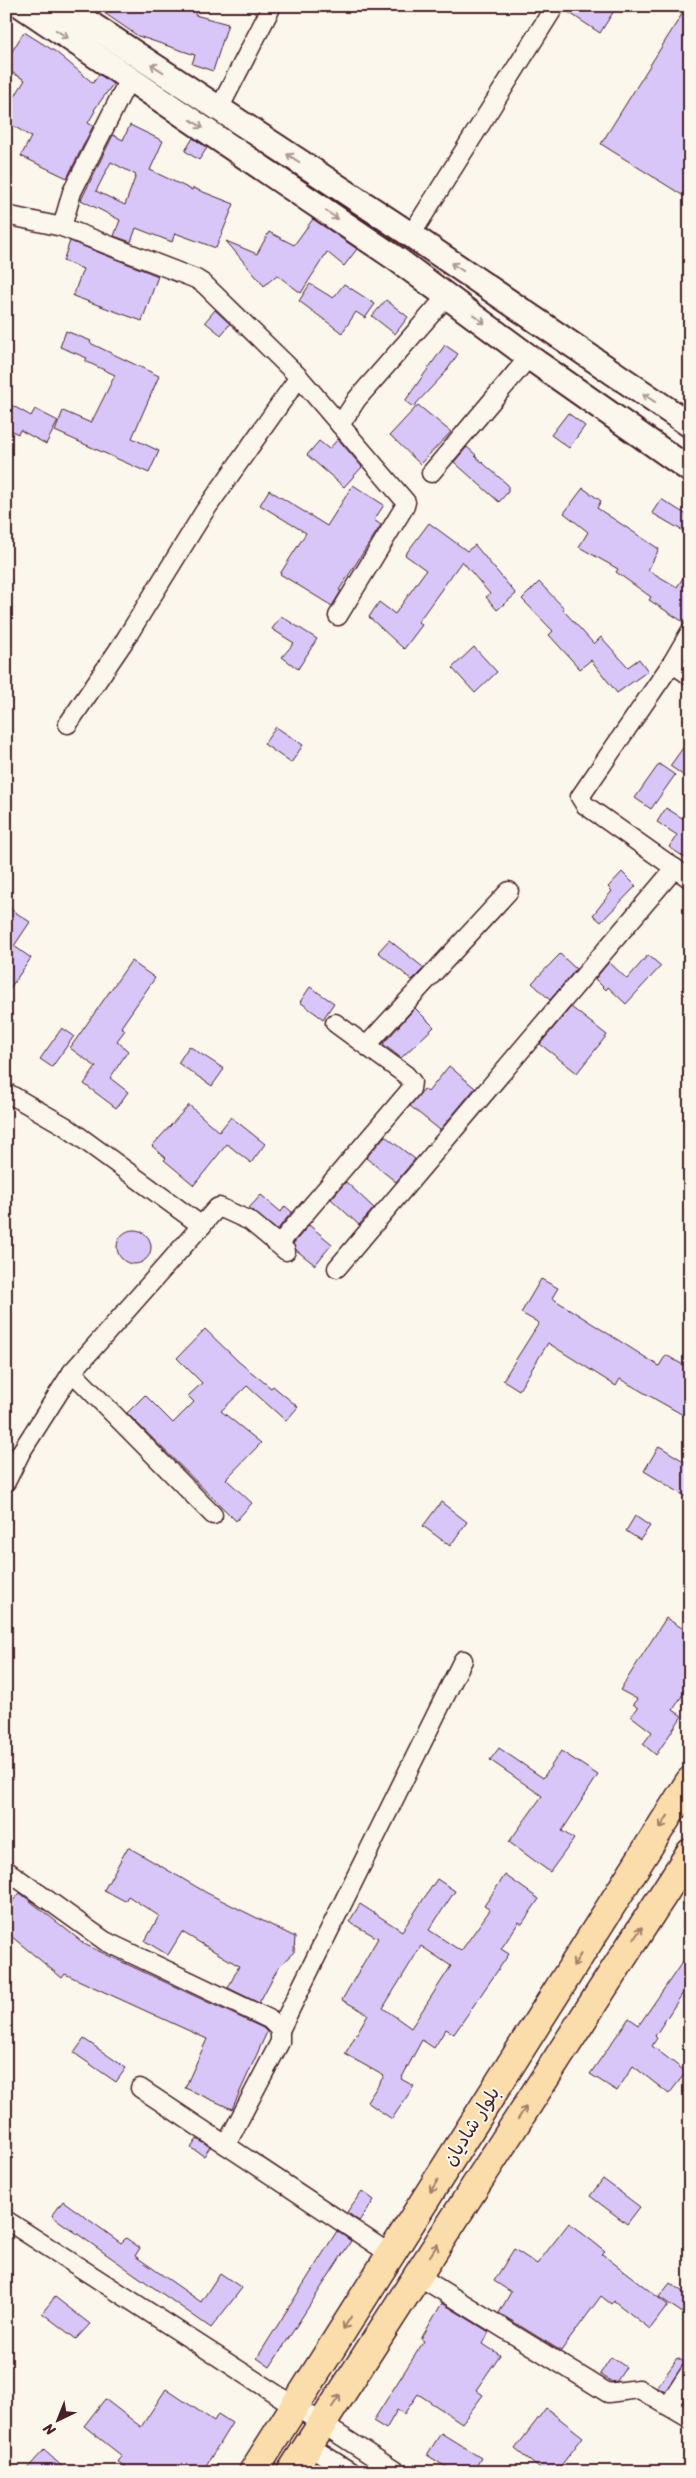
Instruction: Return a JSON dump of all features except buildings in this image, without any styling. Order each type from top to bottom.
[{"type":"main road","name":"بلوار شادیان","points":[[253,2472],[690,1781]]},
{"type":"main road","name":"بلوار شادیان","points":[[291,2472],[690,1853]]},
{"type":"street","points":[[22,6],[374,244],[448,296],[529,357],[690,470]]},
{"type":"street","points":[[63,6],[411,235],[690,425]]},
{"type":"street","points":[[219,109],[272,6]]},
{"type":"street","points":[[411,235],[555,6]]},
{"type":"street","points":[[62,227],[72,192],[128,78]]},
{"type":"street","points":[[6,215],[62,227],[196,279],[209,289],[299,377],[406,502],[406,506],[338,616]]},
{"type":"street","points":[[340,425],[358,399],[448,296]]},
{"type":"street","points":[[431,473],[529,357]]},
{"type":"street","points":[[68,724],[125,640],[204,512],[299,377]]},
{"type":"street","points":[[690,632],[672,663],[580,797],[585,805],[690,878]]},
{"type":"street","points":[[672,663],[690,676]]},
{"type":"street","points":[[337,1268],[675,868]]},
{"type":"street","points":[[367,1045],[509,892]]},
{"type":"street","points":[[6,1482],[14,1448],[72,1372],[217,1208],[219,1207],[250,1221],[282,1248],[411,1089],[412,1082],[406,1075],[335,1023]]},
{"type":"street","points":[[6,1092],[65,1126],[202,1226]]},
{"type":"street","points":[[72,1372],[213,1515]]},
{"type":"street","points":[[226,2146],[280,2042],[280,2030],[462,1660]]},
{"type":"street","points":[[6,1870],[105,1940],[269,2019],[280,2030]]},
{"type":"street","points":[[140,2088],[390,2254]]},
{"type":"street","points":[[6,2220],[295,2405],[315,2434],[351,2472]]},
{"type":"street","points":[[417,2275],[608,2393],[639,2390],[690,2420]]},
{"type":"street","points":[[668,2406],[690,2372]]},
{"type":"street","points":[[315,2434],[397,2472]]}]
